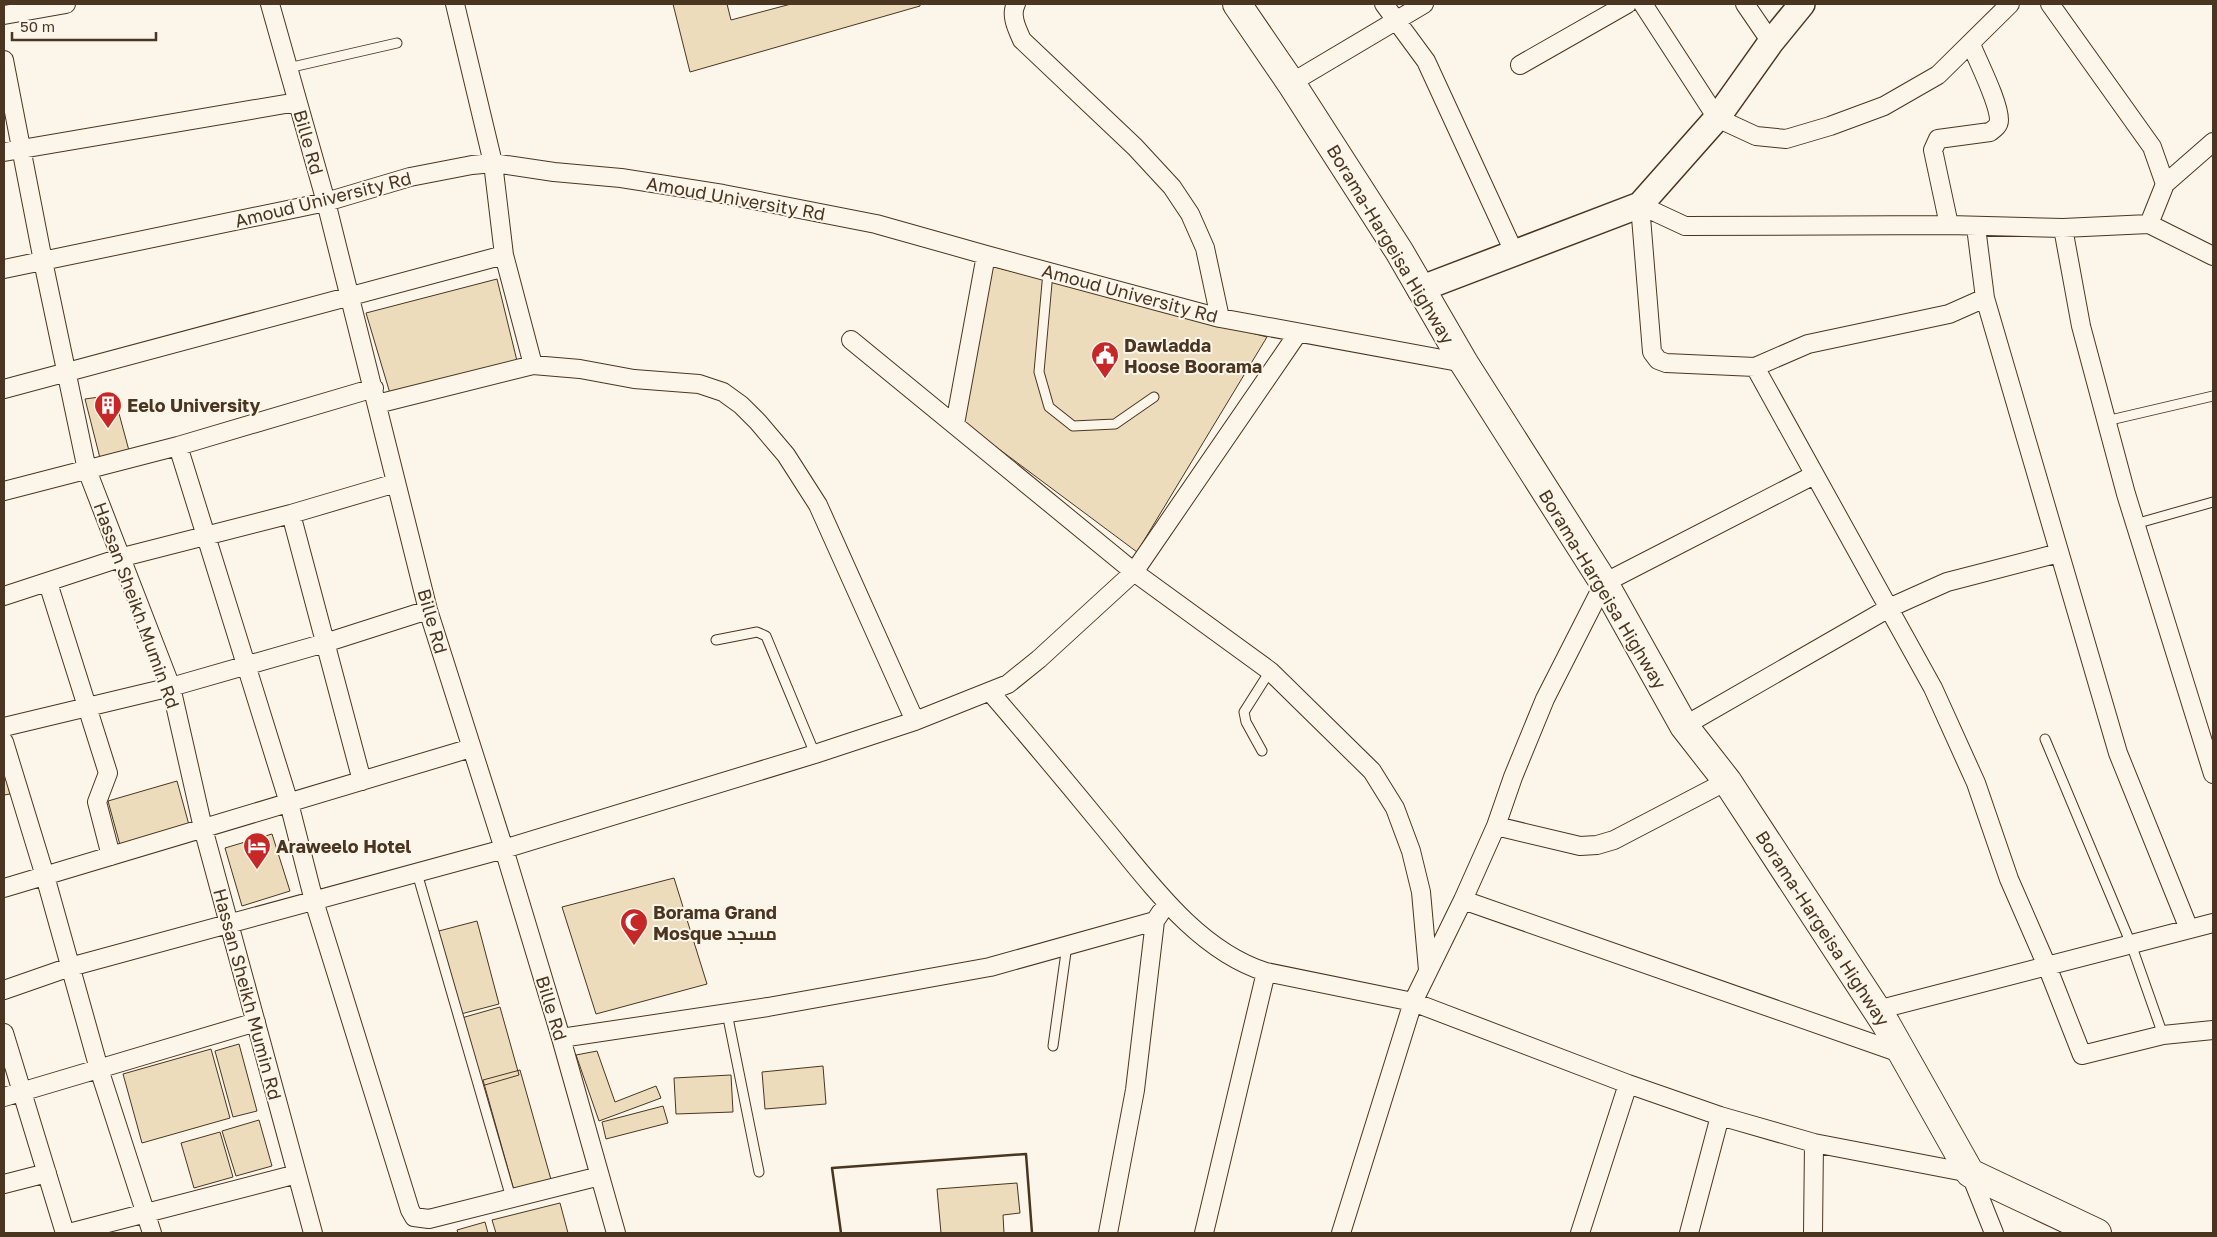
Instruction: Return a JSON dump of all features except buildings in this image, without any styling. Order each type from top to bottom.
[{"type":"highway","name":"Borama-Hargeisa Highway","points":[[1237,4],[1291,83],[1399,251],[1464,363],[1604,583],[1684,726],[1727,782],[1877,1010],[1970,1173]]},
{"type":"highway","points":[[1970,1173],[2097,1233]]},
{"type":"street","points":[[4,14],[66,4]]},
{"type":"street","name":"Bille Rd","points":[[270,4],[296,102],[326,202],[428,610],[504,849],[561,1038],[616,1233]]},
{"type":"street","points":[[455,4],[493,163],[504,255],[533,365]]},
{"type":"street","points":[[1016,4],[1014,8],[1016,27],[1022,40],[1135,147],[1172,187],[1190,214],[1205,248],[1220,318]]},
{"type":"street","points":[[1384,4],[1426,61],[1514,252]]},
{"type":"street","points":[[1291,83],[1424,4]]},
{"type":"street","points":[[1520,65],[1627,4]]},
{"type":"street","points":[[1643,4],[1717,118],[1756,136],[1786,139],[1821,129],[1884,106],[1938,75],[2010,4]]},
{"type":"street","points":[[1745,4],[1771,42]]},
{"type":"street","points":[[1420,289],[1640,206],[1717,118],[1771,42],[1802,4]]},
{"type":"street","points":[[2050,4],[2152,147],[2165,184]]},
{"type":"street","points":[[1949,225],[1933,150],[1935,144],[1938,139],[1990,132],[1996,128],[1999,122],[1997,109],[1971,44]]},
{"type":"street","name":"Hassan Sheikh Mumin Rd","points":[[4,60],[43,261],[88,470],[171,687],[203,828],[313,1233]]},
{"type":"street","points":[[4,152],[296,102]]},
{"type":"street","points":[[2149,224],[2165,184],[2213,142]]},
{"type":"street","name":"Amoud University Rd","points":[[4,269],[326,202],[410,177],[472,165],[493,163],[554,172],[621,178],[723,194],[876,224],[1220,318],[1464,363]]},
{"type":"street","points":[[1640,206],[1685,226],[1949,225],[2063,228],[2149,224],[2213,256]]},
{"type":"street","points":[[1640,206],[1652,352],[1658,360],[1666,363],[1755,367],[1808,344],[1950,314],[1985,298]]},
{"type":"street","points":[[1976,227],[1985,298],[2118,753],[2189,929]]},
{"type":"street","points":[[2063,228],[2081,326],[2106,421],[2135,524],[2213,774]]},
{"type":"street","points":[[4,389],[504,255]]},
{"type":"street","points":[[955,424],[986,255]]},
{"type":"street","points":[[4,990],[70,967],[504,849],[815,754],[915,721],[991,693],[1008,684],[1039,659],[1134,572],[1298,333]]},
{"type":"street","points":[[851,340],[1134,572],[1270,671],[1372,771],[1395,808],[1410,851],[1421,892],[1428,972]]},
{"type":"street","points":[[4,491],[375,396],[533,365],[580,369],[634,379],[699,384],[723,392],[741,405],[786,455],[818,505],[915,721]]},
{"type":"street","points":[[1755,367],[1933,688],[1976,783],[2010,879],[2082,1055],[2164,1035],[2213,1030]]},
{"type":"street","points":[[178,446],[289,803],[314,901],[410,1210],[414,1217],[429,1219],[600,1176]]},
{"type":"street","points":[[1341,1233],[1413,1002],[1464,900],[1496,826],[1513,777],[1546,699],[1604,583],[1814,475]]},
{"type":"street","points":[[4,596],[123,558],[291,514],[396,483]]},
{"type":"street","points":[[291,514],[362,781]]},
{"type":"street","points":[[1684,726],[1889,608],[1947,582],[2059,553]]},
{"type":"street","points":[[48,583],[108,773],[97,802],[111,856]]},
{"type":"street","points":[[4,727],[171,687],[325,643],[428,610]]},
{"type":"street","points":[[991,693],[1167,902],[1219,950],[1252,968],[1413,1002],[1628,1084],[1720,1116],[1814,1143],[1970,1173],[1994,1233]]},
{"type":"street","points":[[4,742],[45,876],[99,1069],[152,1233]]},
{"type":"street","points":[[4,888],[471,748]]},
{"type":"street","points":[[1496,826],[1580,846],[1597,845],[1614,840],[1727,782]]},
{"type":"street","points":[[1464,900],[1903,1054]]},
{"type":"street","points":[[1108,1233],[1135,1090],[1155,921],[1167,902]]},
{"type":"street","points":[[561,1038],[768,1007],[990,967],[1155,921]]},
{"type":"street","points":[[1877,1010],[2213,923]]},
{"type":"street","points":[[1204,1233],[1266,972]]},
{"type":"street","points":[[4,1097],[256,1022]]},
{"type":"street","points":[[4,1033],[67,1233],[297,1174]]},
{"type":"street","points":[[1580,1233],[1628,1084]]},
{"type":"street","points":[[1689,1233],[1720,1116]]},
{"type":"street","points":[[1813,1233],[1814,1143]]},
{"type":"street","points":[[4,1184],[47,1173]]},
{"type":"lane","points":[[288,68],[397,43]]},
{"type":"lane","points":[[1048,272],[1039,372],[1049,408],[1073,426],[1115,424],[1154,397]]},
{"type":"lane","points":[[2106,421],[2213,396]]},
{"type":"lane","points":[[2135,524],[2213,502]]},
{"type":"lane","points":[[716,640],[757,632],[766,636],[815,754]]},
{"type":"lane","points":[[1262,751],[1246,722],[1244,712],[1270,671]]},
{"type":"lane","points":[[2045,739],[2132,944],[2164,1035]]},
{"type":"lane","points":[[417,873],[511,1198]]},
{"type":"lane","points":[[1053,1046],[1067,945]]},
{"type":"lane","points":[[726,1013],[759,1172]]},
{"type":"wall","points":[[841,1233],[832,1168],[1026,1154],[1032,1233]]},
{"type":"place","name":"Dawladda Hoose Boorama","points":[[1105,379]]},
{"type":"place","name":"Eelo University","points":[[108,429]]},
{"type":"place","name":"Araweelo Hotel","points":[[257,870]]},
{"type":"place","name":"Borama Grand Mosque مسجد","points":[[634,946]]}]
